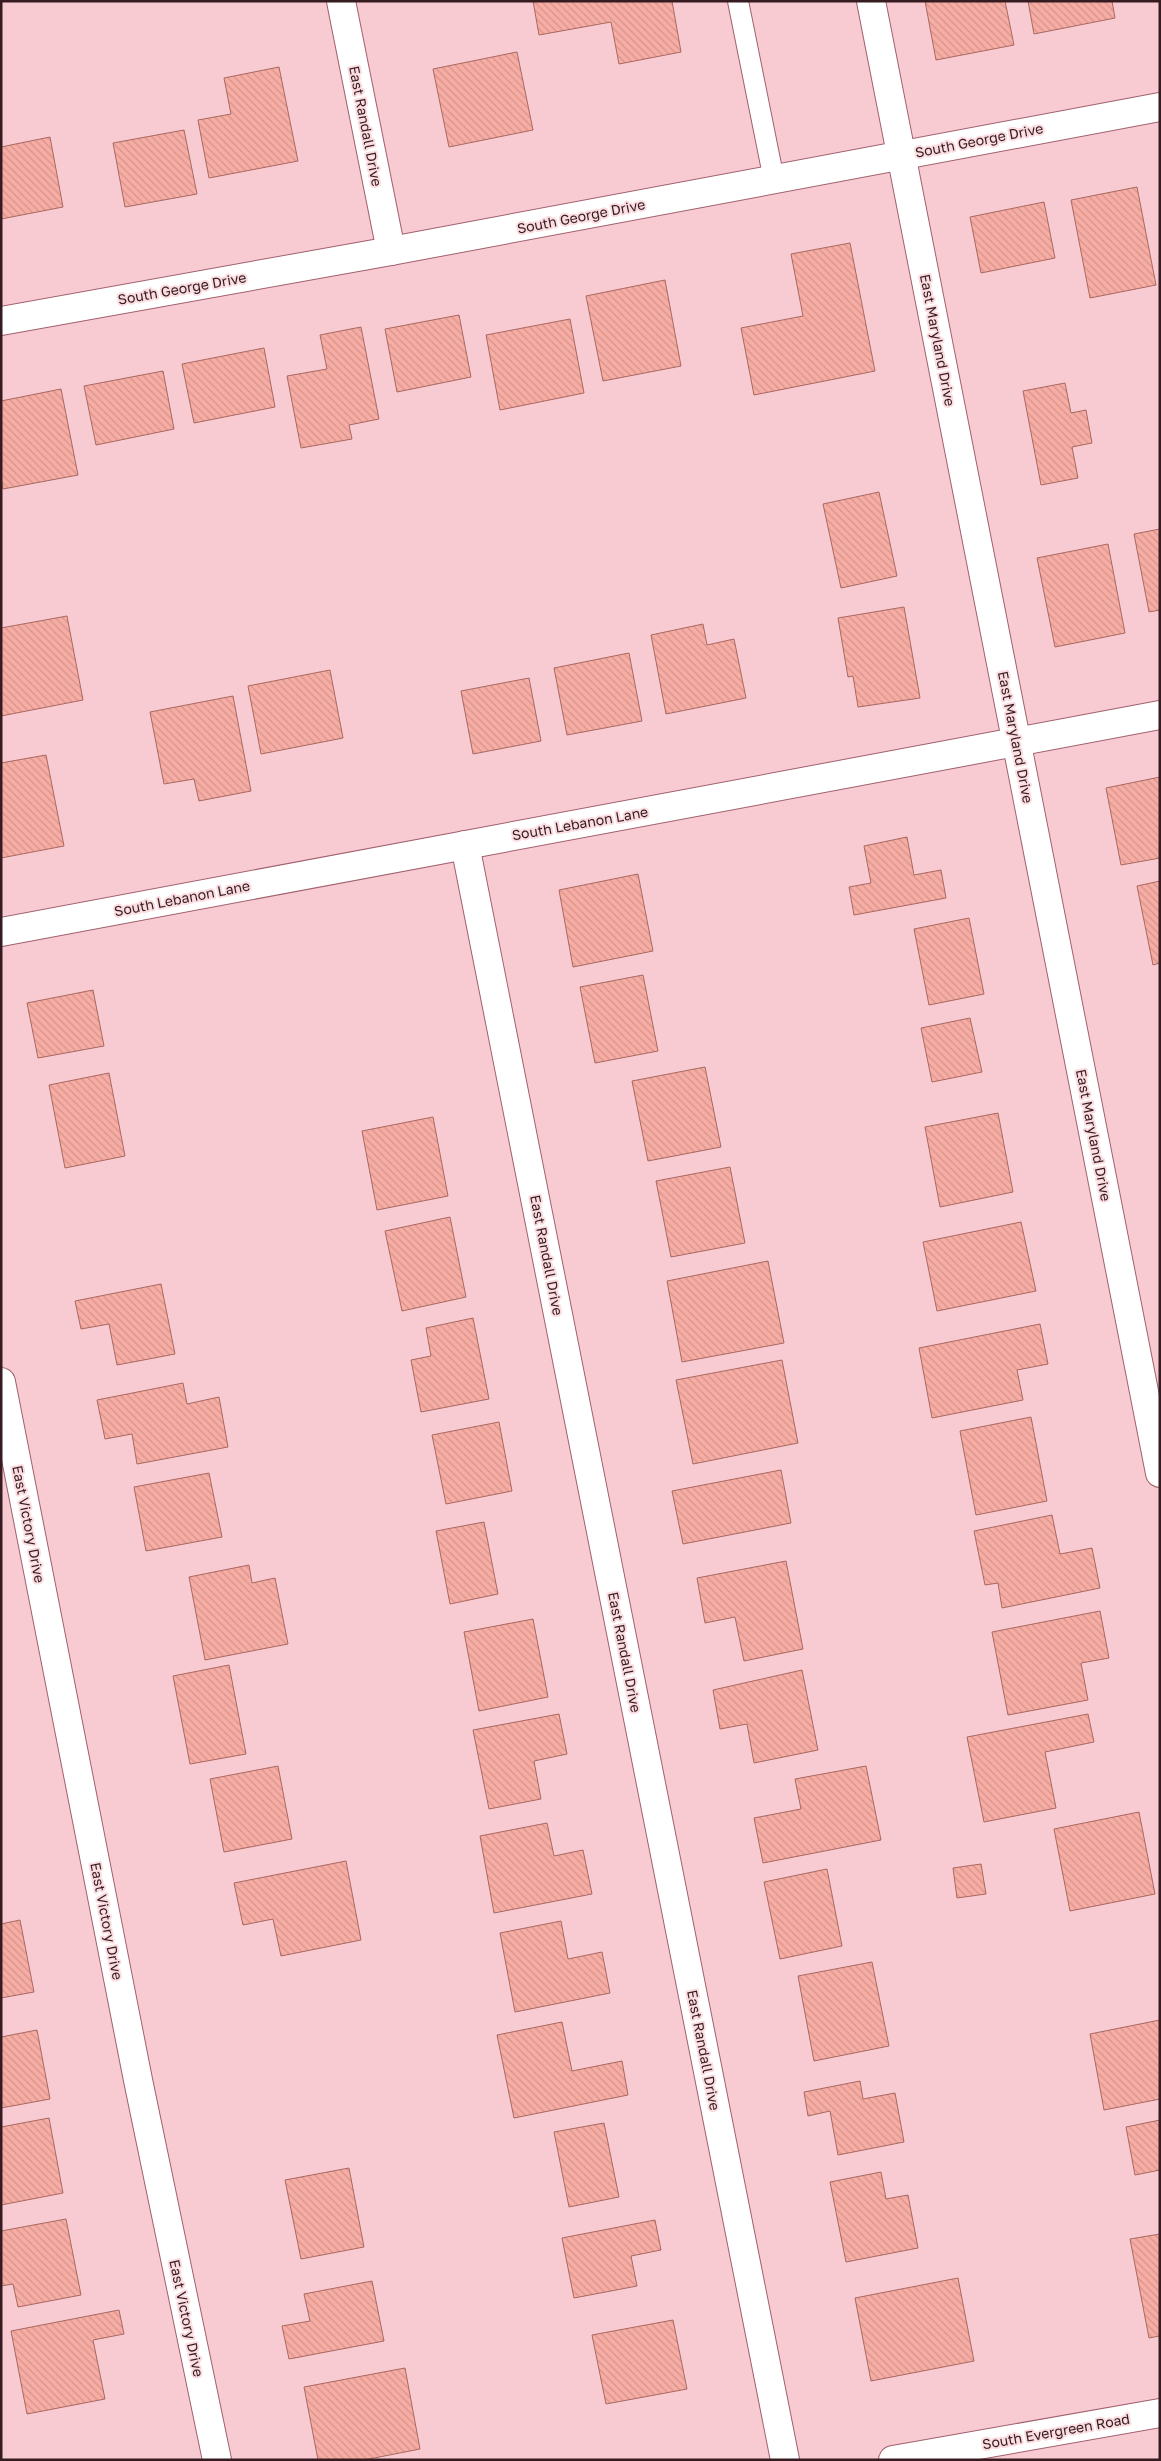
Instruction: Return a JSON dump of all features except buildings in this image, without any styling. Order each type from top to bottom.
[{"type":"street","name":"East Randall Drive","points":[[341,1],[391,252]]},
{"type":"street","name":"East Maryland Drive","points":[[871,1],[1160,1473]]},
{"type":"street","name":"South George Drive","points":[[1,321],[391,252],[1160,106]]},
{"type":"street","name":"South Lebanon Lane","points":[[1,932],[1160,715]]},
{"type":"street","name":"East Randall Drive","points":[[465,845],[785,2460]]},
{"type":"street","name":"East Victory Drive","points":[[1,1382],[138,2080],[216,2460]]},
{"type":"street","name":"South Evergreen Road","points":[[892,2460],[1160,2412]]},
{"type":"lane","points":[[738,1],[774,180]]}]
